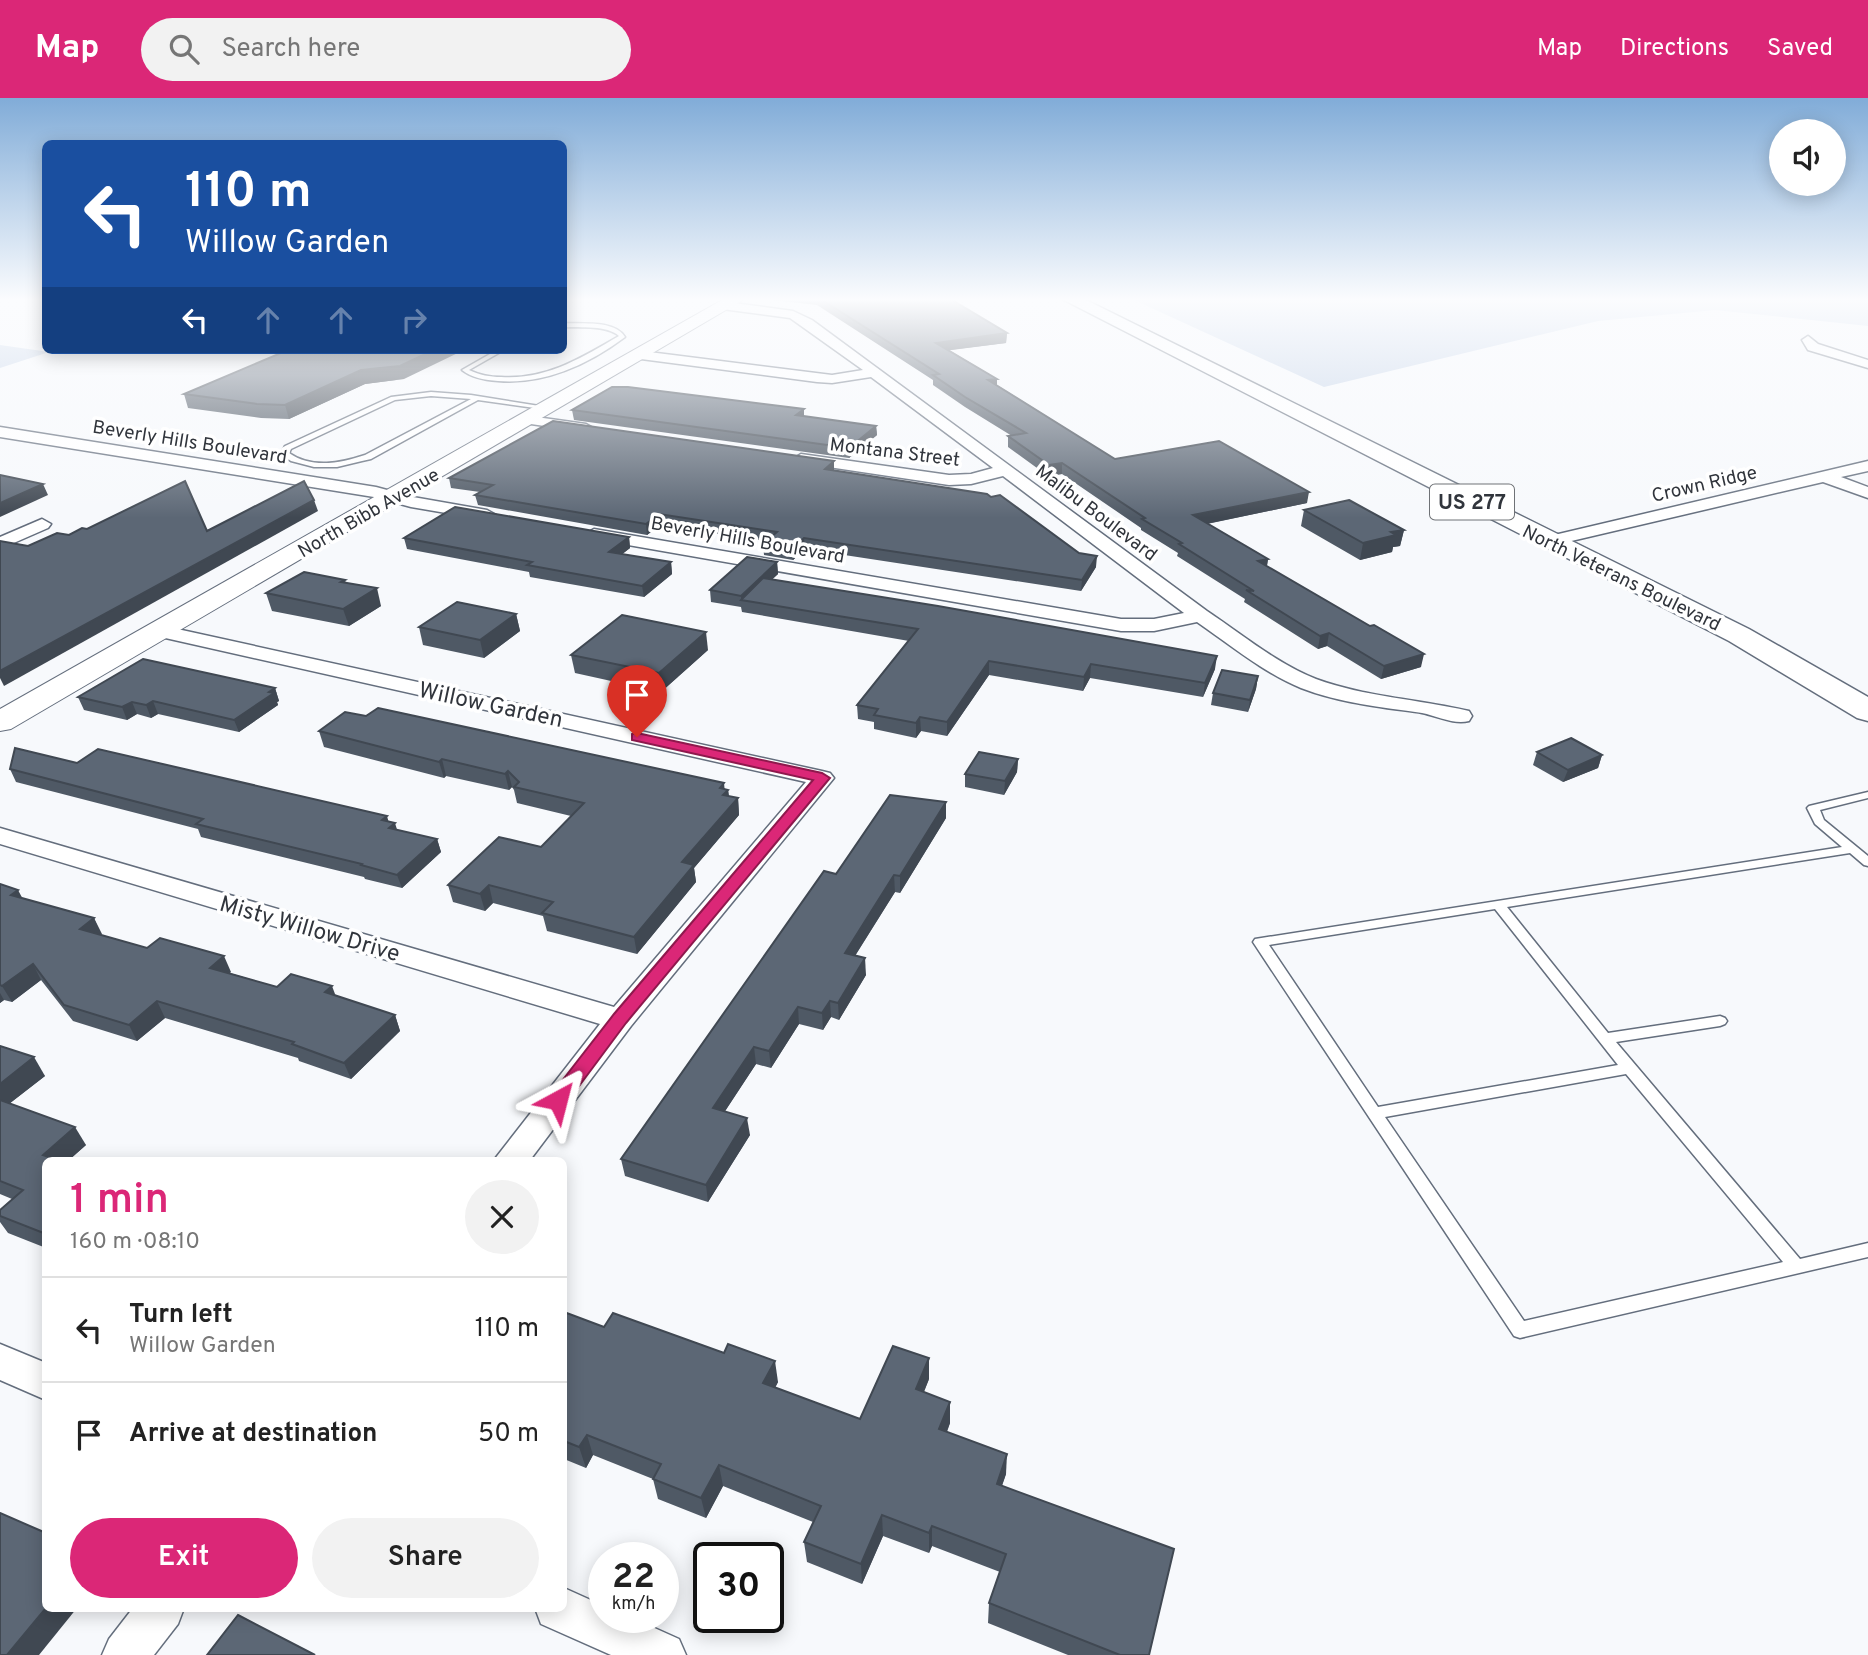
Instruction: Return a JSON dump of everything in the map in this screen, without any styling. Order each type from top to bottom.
[{"type":"highway","name":"North Veterans Boulevard","points":[[1216,373],[1739,635],[1868,711]]},
{"type":"main road","name":"North Bibb Avenue","points":[[0,722],[610,373]]},
{"type":"street","points":[[776,373],[832,379],[870,373]]},
{"type":"street","name":"Malibu Boulevard","points":[[875,373],[1200,615],[1307,683],[1365,700],[1423,707],[1461,716]]},
{"type":"street","points":[[529,420],[603,430]]},
{"type":"street","name":"Beverly Hills Boulevard","points":[[0,432],[394,497],[507,519]]},
{"type":"street","name":"Montana Street","points":[[783,456],[949,480],[971,479],[1006,470]]},
{"type":"street","name":"Crown Ridge","points":[[1550,541],[1868,466]]},
{"type":"street","points":[[1822,476],[1868,493]]},
{"type":"street","points":[[0,544],[42,524]]},
{"type":"street","name":"Beverly Hills Boulevard","points":[[575,531],[1121,625],[1154,625],[1200,615]]},
{"type":"street","name":"Willow Garden","points":[[159,631],[822,778],[620,1019]]},
{"type":"street","name":"Misty Willow Drive","points":[[0,836],[620,1019]]},
{"type":"street","points":[[513,1157],[620,1019]]},
{"type":"street","points":[[0,1361],[42,1380]]},
{"type":"street","points":[[125,1655],[159,1612]]},
{"type":"street","points":[[566,1612],[663,1655]]},
{"type":"lane","points":[[472,373],[517,382],[557,373]]},
{"type":"lane","points":[[506,388],[517,382]]},
{"type":"lane","points":[[475,399],[352,463],[314,463],[300,461],[285,454],[288,448],[393,398],[429,393],[550,408]]},
{"type":"lane","points":[[486,400],[496,394]]},
{"type":"lane","points":[[1867,796],[1813,808],[1819,822],[1868,862]]},
{"type":"lane","points":[[1852,849],[1260,942],[1520,1330],[1868,1250]]},
{"type":"lane","points":[[1499,905],[1605,1039],[1796,1266]]},
{"type":"lane","points":[[1605,1039],[1720,1021]]},
{"type":"lane","points":[[1374,1113],[1629,1068]]},
{"type":"shaded area","points":[[1293,373],[1384,373],[1324,387]]},
{"type":"building","points":[[234,373],[355,373],[285,405],[184,394]]},
{"type":"building","points":[[937,373],[986,373],[997,379],[988,380],[1115,459],[1219,441],[1309,492],[1193,515],[1268,559],[1258,561],[1424,654],[1384,666],[1329,633],[1320,636],[1246,590],[1254,591],[1179,544],[1182,543],[1142,519],[1145,518],[1062,463],[1049,465],[1008,436],[1026,433],[933,375],[939,374]]},
{"type":"building","points":[[612,387],[804,409],[796,415],[876,426],[849,448],[572,410]]},
{"type":"building","points":[[553,421],[834,461],[825,469],[987,494],[991,497],[1000,495],[1079,553],[1097,556],[1082,580],[804,538],[792,549],[763,544],[777,532],[659,514],[646,524],[475,495],[493,485],[449,478]]},
{"type":"building","points":[[0,475],[43,484],[0,503]]},
{"type":"building","points":[[185,481],[207,531],[304,481],[314,500],[0,671],[0,541],[28,546],[57,533],[69,535],[82,528],[87,529]]},
{"type":"building","points":[[1349,500],[1404,530],[1391,532],[1396,535],[1363,543],[1304,510]]},
{"type":"building","points":[[455,507],[629,537],[609,552],[671,562],[642,586],[527,565],[532,562],[404,538]]},
{"type":"building","points":[[747,557],[777,562],[741,596],[710,590]]},
{"type":"building","points":[[304,572],[377,588],[343,609],[266,593]]},
{"type":"building","points":[[763,578],[1217,656],[1205,683],[1091,664],[1084,677],[989,661],[947,722],[920,717],[916,723],[874,715],[878,709],[857,705],[918,629],[741,600]]},
{"type":"building","points":[[457,602],[516,614],[480,640],[419,627]]},
{"type":"building","points":[[622,615],[706,632],[659,673],[571,655]]},
{"type":"building","points":[[143,659],[275,688],[269,692],[274,693],[234,720],[153,701],[146,705],[132,702],[122,707],[78,697]]},
{"type":"building","points":[[1222,670],[1258,676],[1250,700],[1213,693]]},
{"type":"building","points":[[378,708],[724,783],[720,788],[728,790],[723,795],[738,798],[682,862],[694,865],[634,937],[542,913],[553,902],[489,885],[480,894],[448,885],[499,837],[541,847],[584,803],[514,787],[519,782],[508,771],[505,774],[442,759],[439,762],[319,731],[345,712],[366,716]]},
{"type":"building","points":[[1571,738],[1602,755],[1568,770],[1537,752]]},
{"type":"building","points":[[15,748],[77,763],[98,749],[387,816],[382,820],[395,823],[389,828],[437,839],[397,875],[196,824],[203,819],[10,769]]},
{"type":"building","points":[[979,752],[1018,759],[1005,781],[965,774]]},
{"type":"building","points":[[890,795],[946,802],[900,876],[894,875],[845,953],[865,958],[838,1003],[830,1001],[822,1013],[798,1007],[769,1051],[754,1047],[713,1108],[747,1118],[706,1185],[621,1159],[824,871],[836,874]]},
{"type":"building","points":[[0,884],[18,890],[11,895],[94,918],[80,929],[147,948],[160,938],[224,956],[210,968],[277,987],[291,974],[332,986],[325,992],[395,1015],[344,1063],[292,1044],[294,1042],[157,1001],[129,1025],[64,1005],[33,964],[2,986]]},
{"type":"building","points":[[0,1046],[34,1057],[0,1084]]},
{"type":"building","points":[[0,1100],[75,1127],[43,1155],[49,1157],[42,1157],[42,1232],[0,1216],[0,1210],[23,1190],[0,1181]]},
{"type":"building","points":[[567,1313],[604,1327],[613,1313],[724,1353],[728,1344],[775,1361],[763,1383],[860,1419],[893,1346],[929,1358],[916,1389],[950,1402],[939,1429],[1007,1454],[997,1484],[1174,1549],[1149,1655],[1120,1655],[989,1603],[1006,1554],[932,1526],[929,1533],[882,1515],[861,1564],[804,1542],[821,1506],[719,1465],[701,1498],[653,1479],[661,1464],[587,1435],[579,1447],[567,1442]]},
{"type":"building","points":[[0,1513],[42,1531],[43,1612],[7,1655],[0,1655]]},
{"type":"building","points":[[238,1615],[315,1655],[207,1655]]},
{"type":"route","points":[[558,1100],[620,1019],[822,778],[637,737]]}]
